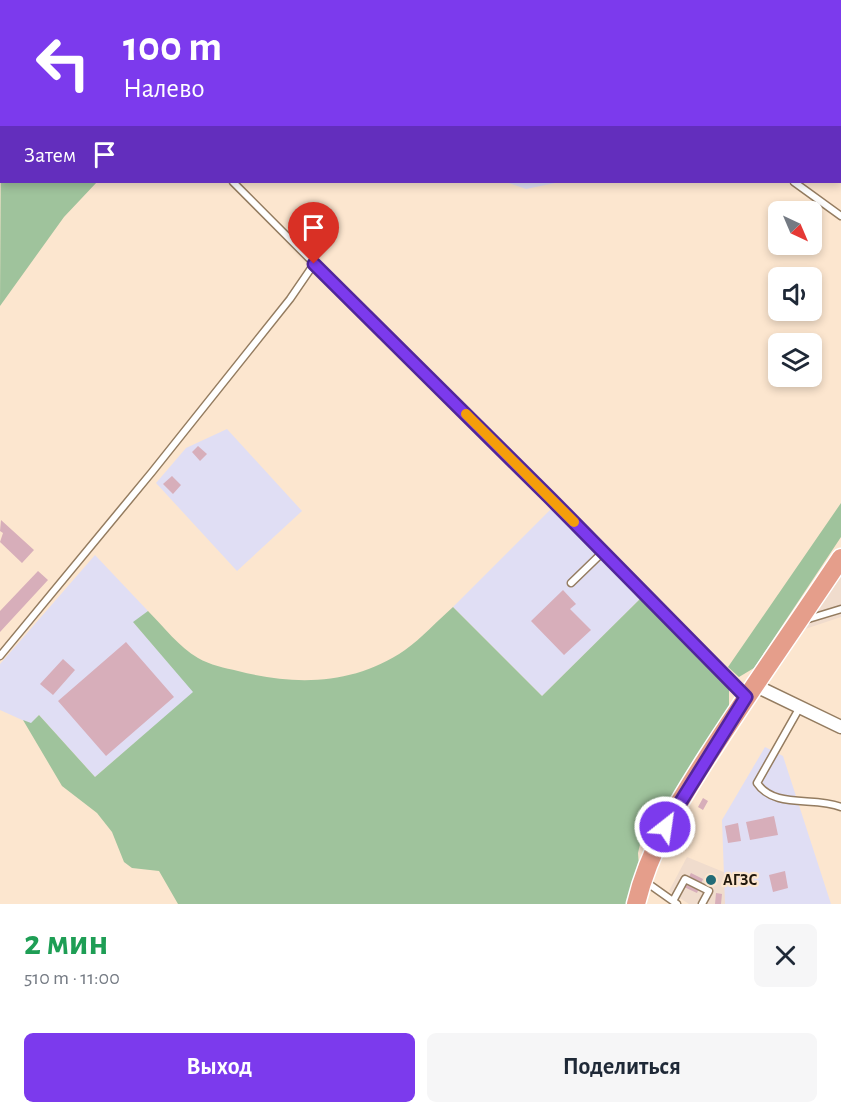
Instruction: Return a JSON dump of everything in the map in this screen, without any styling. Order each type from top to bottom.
[{"type":"main road","points":[[636,904],[642,879],[674,811],[750,691],[841,558]]},
{"type":"street","points":[[750,691],[800,706],[841,727]]},
{"type":"lane","points":[[234,183],[603,552],[750,691]]},
{"type":"lane","points":[[795,183],[841,216]]},
{"type":"lane","points":[[0,656],[160,463],[290,299],[314,264]]},
{"type":"lane","points":[[571,584],[603,552]]},
{"type":"lane","points":[[798,622],[841,609]]},
{"type":"lane","points":[[800,706],[757,783],[767,794],[777,798],[817,800],[841,807]]},
{"type":"lane","points":[[642,879],[675,903],[685,879],[709,891],[702,904]]},
{"type":"shaded area","points":[[509,183],[555,183],[526,189]]},
{"type":"shaded area","points":[[227,429],[302,511],[237,571],[156,483],[186,448]]},
{"type":"shaded area","points":[[552,508],[641,598],[542,696],[453,607]]},
{"type":"shaded area","points":[[95,555],[148,611],[134,623],[194,692],[95,777],[39,715],[31,724],[0,710],[0,664]]},
{"type":"shaded area","points":[[841,570],[841,617],[802,630]]},
{"type":"shaded area","points":[[765,747],[783,756],[831,904],[725,904],[722,820]]},
{"type":"shaded area","points":[[687,857],[726,873],[725,904],[689,904],[669,891]]},
{"type":"green space","points":[[1,183],[96,183],[64,217],[0,306]]},
{"type":"green space","points":[[841,503],[841,537],[754,668],[739,677],[728,667]]},
{"type":"green space","points":[[641,598],[729,688],[729,708],[670,803],[654,814],[644,827],[638,853],[639,866],[629,904],[178,904],[159,871],[132,868],[124,862],[112,832],[97,813],[62,786],[23,720],[31,723],[39,715],[95,777],[193,692],[133,622],[148,611],[178,643],[203,660],[260,676],[303,680],[345,676],[386,662],[405,650],[453,607],[542,696]]},
{"type":"building","points":[[198,446],[207,454],[200,461],[192,452]]},
{"type":"building","points":[[172,476],[181,485],[173,494],[163,484]]},
{"type":"building","points":[[1,520],[34,550],[22,563],[0,542],[3,533],[0,531]]},
{"type":"building","points":[[38,571],[48,580],[0,632],[0,611]]},
{"type":"building","points":[[563,590],[576,604],[570,609],[591,630],[564,655],[531,621]]},
{"type":"building","points":[[126,642],[174,697],[106,756],[58,701]]},
{"type":"building","points":[[63,659],[75,670],[53,695],[40,684]]},
{"type":"building","points":[[703,798],[708,801],[703,810],[698,807]]},
{"type":"building","points":[[774,816],[778,835],[750,840],[746,822]]},
{"type":"building","points":[[738,823],[741,841],[728,843],[725,826]]},
{"type":"building","points":[[785,871],[788,888],[773,892],[769,875]]},
{"type":"building","points":[[691,873],[703,879],[697,893],[684,887]]},
{"type":"building","points":[[716,893],[722,894],[721,904],[715,904]]},
{"type":"slow traffic","points":[[466,414],[574,522]]},
{"type":"place","name":"АГЗС","points":[[711,880]]},
{"type":"route","points":[[314,264],[746,697],[665,827]]}]
